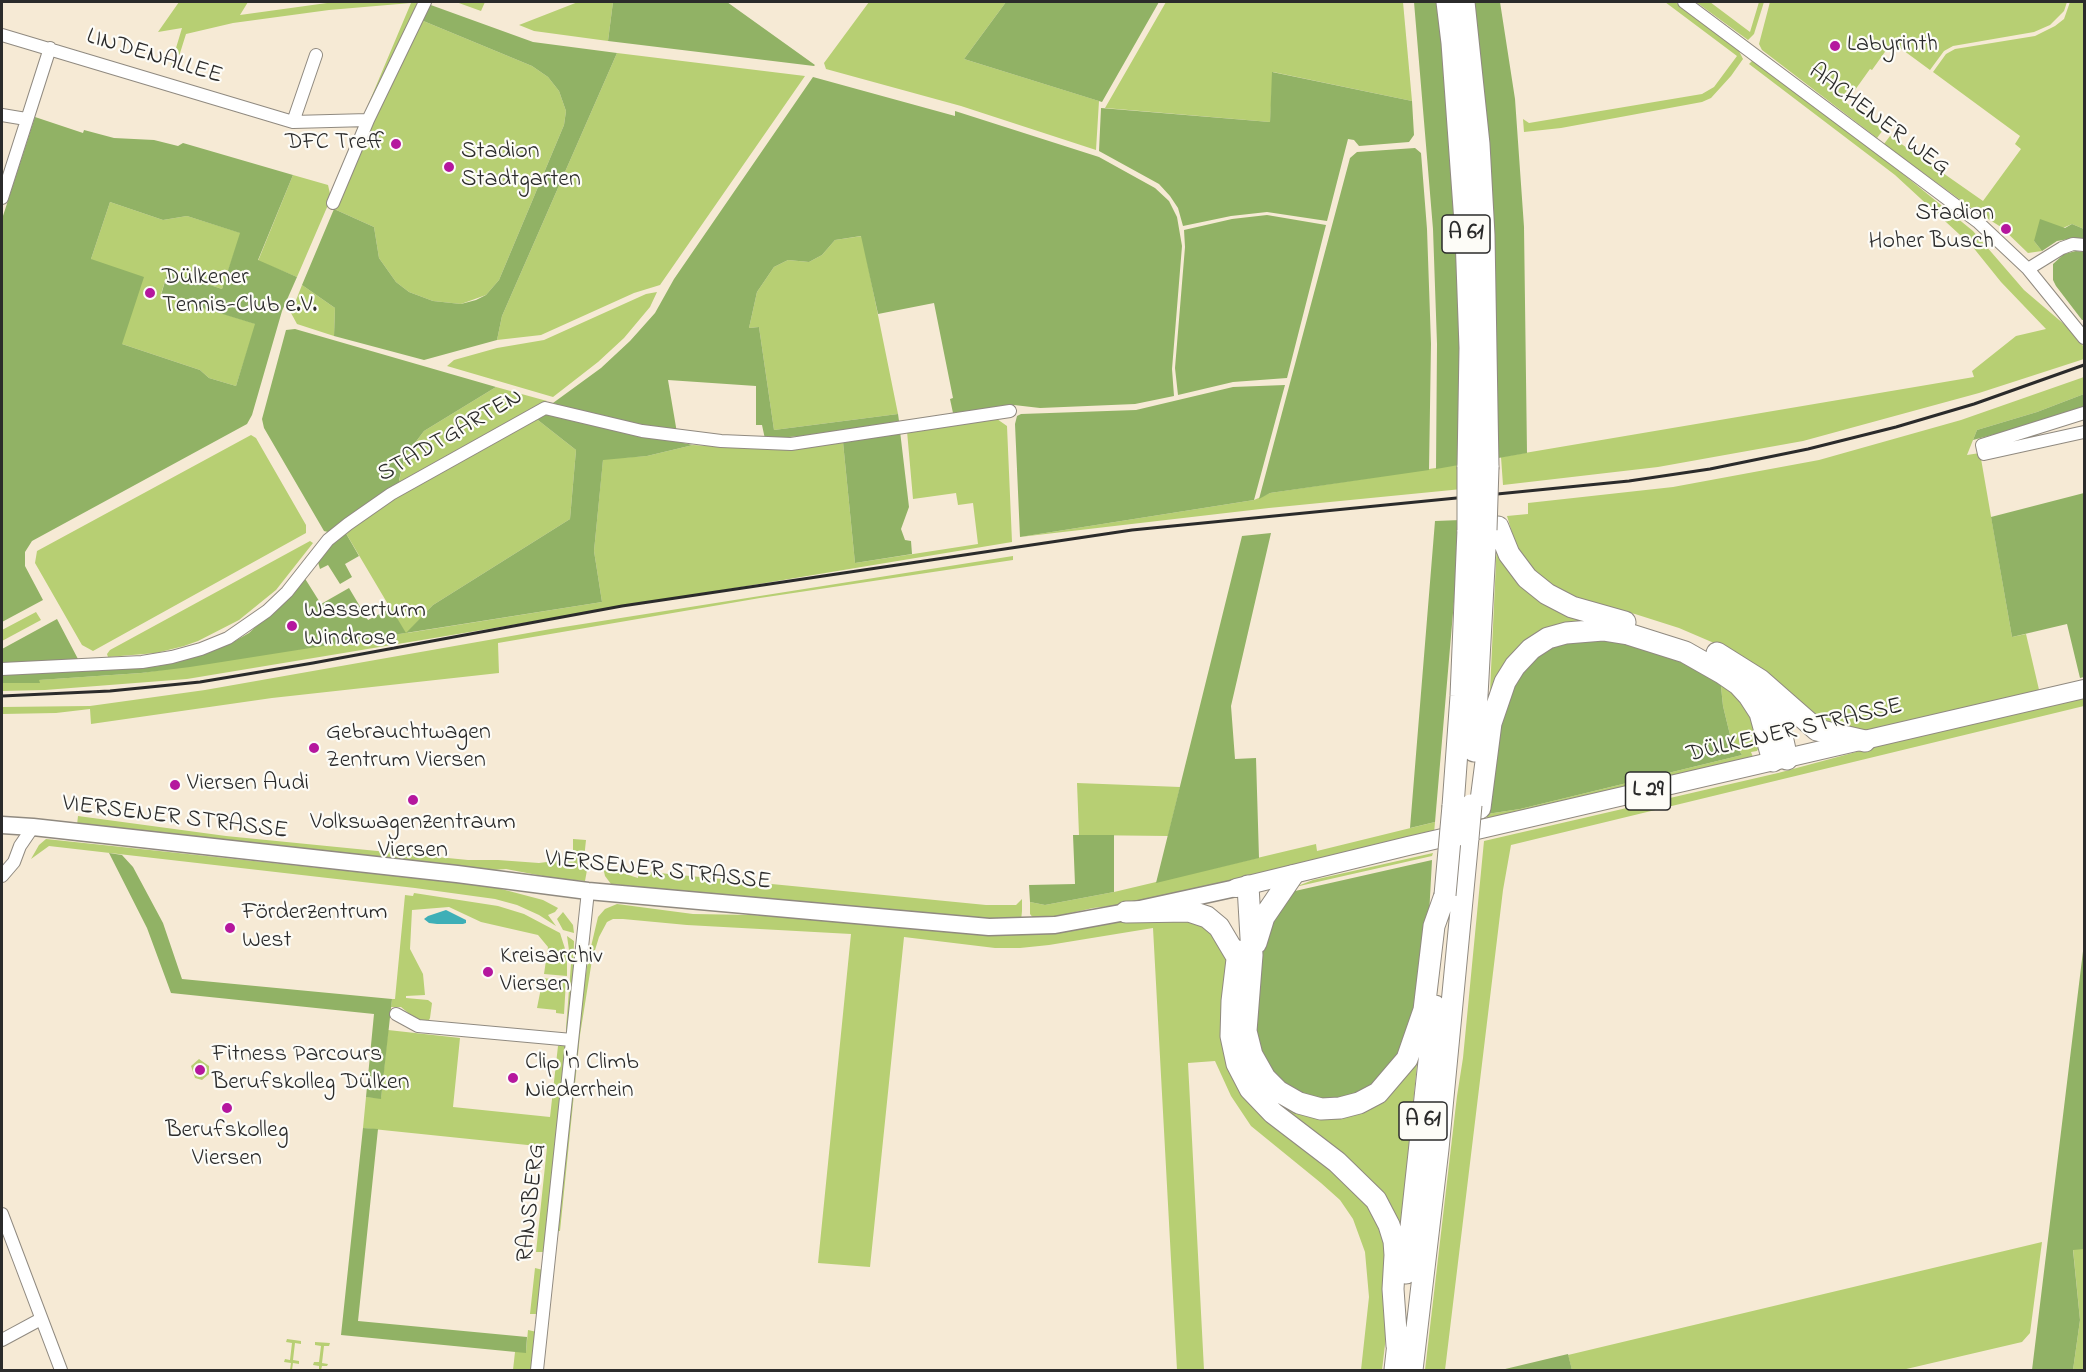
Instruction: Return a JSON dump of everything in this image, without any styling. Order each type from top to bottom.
[{"type":"highway","name":"A 61","points":[[1412,1371],[1438,1149],[1454,895],[1468,838],[1461,696],[1484,529],[1470,348],[1466,236],[1456,88],[1447,2]]},
{"type":"highway","name":"A 61","points":[[1464,2],[1479,144],[1484,235],[1478,467],[1496,499],[1484,529]]},
{"type":"highway","points":[[1484,529],[1509,554],[1527,578],[1547,594],[1589,612],[1694,642],[1760,680],[1817,730],[1865,741]]},
{"type":"highway","points":[[1468,807],[1505,682],[1531,648],[1548,638],[1566,633],[1603,630],[1628,634],[1684,652],[1722,673],[1738,684],[1749,696],[1760,713],[1780,760]]},
{"type":"highway","points":[[1760,680],[1779,722],[1780,760]]},
{"type":"highway","name":"A 61","points":[[1395,1371],[1430,1056],[1468,807]]},
{"type":"highway","points":[[1292,876],[1264,917],[1245,957],[1232,1001],[1231,1036],[1237,1064],[1250,1089],[1273,1113],[1337,1161],[1376,1200],[1389,1225],[1394,1241],[1393,1289],[1397,1347]]},
{"type":"highway","points":[[1242,887],[1246,1031],[1252,1055],[1265,1078],[1278,1091],[1299,1103],[1321,1108],[1340,1108],[1359,1103],[1378,1093],[1407,1059],[1424,1010],[1434,926],[1454,895]]},
{"type":"highway","points":[[1126,912],[1189,912],[1207,917],[1219,927],[1245,957]]},
{"type":"main road","name":"DÜLKENER STRASSE","points":[[1242,887],[1408,846],[2085,689]]},
{"type":"main road","name":"VIERSENER STRASSE","points":[[2,825],[588,891],[989,927],[1056,925],[1242,887]]},
{"type":"street","points":[[333,203],[368,120],[425,2]]},
{"type":"street","name":"AACHENER WEG","points":[[1684,2],[1978,222],[2028,269],[2085,338]]},
{"type":"street","name":"LINDENALLEE","points":[[2,34],[293,122],[368,120]]},
{"type":"street","points":[[2,198],[50,48]]},
{"type":"street","points":[[293,122],[316,55]]},
{"type":"street","points":[[2,115],[26,119]]},
{"type":"street","points":[[2028,269],[2062,248],[2073,244],[2085,246]]},
{"type":"street","name":"STADTGARTEN","points":[[2,669],[142,662],[182,654],[228,638],[267,611],[328,540],[348,524],[390,494],[545,408],[642,430],[721,441],[791,444],[1010,411]]},
{"type":"street","points":[[2085,413],[1982,445],[1984,454],[2085,432]]},
{"type":"street","points":[[2,876],[14,862],[20,846],[33,827]]},
{"type":"street","name":"RANSBERG","points":[[537,1371],[588,891]]},
{"type":"street","points":[[396,1014],[418,1026],[572,1040]]},
{"type":"street","points":[[2,1214],[61,1371]]},
{"type":"street","points":[[2,1340],[41,1319]]},
{"type":"green space","points":[[179,2],[248,2],[240,15],[327,3],[420,2],[370,110],[365,112],[411,3],[329,10],[233,23],[186,34],[175,69],[170,68],[182,28],[158,32]]},
{"type":"green space","points":[[456,2],[485,2],[481,11]]},
{"type":"green space","points":[[578,2],[613,2],[608,41],[534,31],[519,25]]},
{"type":"green space","points":[[613,2],[727,2],[815,65],[608,41]]},
{"type":"green space","points":[[869,2],[1006,2],[964,59],[1099,101],[1096,150],[961,106],[826,69],[824,63]]},
{"type":"green space","points":[[1006,2],[1159,2],[1102,102],[964,59]]},
{"type":"green space","points":[[1166,2],[1403,2],[1412,101],[1273,72],[1270,122],[1105,108]]},
{"type":"green space","points":[[1414,2],[1500,2],[1515,99],[1524,227],[1527,453],[1436,469],[1437,344],[1433,229]]},
{"type":"green space","points":[[1665,2],[1675,2],[1737,47],[1743,59],[1711,98],[1702,102],[1561,128],[1524,132],[1523,119],[1529,123],[1702,94],[1714,87],[1737,56]]},
{"type":"green space","points":[[1696,2],[1710,2],[1750,32],[1759,2],[1764,2],[1754,34],[1748,40]]},
{"type":"green space","points":[[1770,2],[2067,2],[2064,11],[2050,25],[2034,32],[1953,46],[1944,51],[1930,70],[1892,42],[1855,90],[1850,86],[1841,99],[1883,130],[1877,138],[1762,50],[1759,44]]},
{"type":"green space","points":[[2070,2],[2084,2],[2084,229],[2072,224],[2034,241],[2042,251],[2028,253],[2001,227],[1884,144],[1890,136],[1983,201],[2021,149],[2015,144],[2020,136],[1933,72],[1946,54],[1955,49],[2035,36],[2055,26],[2064,19]]},
{"type":"green space","points":[[428,4],[533,42],[617,53],[502,316],[497,340],[424,360],[334,336],[335,308],[302,285],[334,209],[374,227],[379,258],[396,282],[409,292],[433,301],[461,304],[476,300],[486,295],[499,280],[564,125],[566,111],[559,91],[548,77],[532,66],[421,20]]},
{"type":"green space","name":"Stadion Stadtgarten","points":[[421,20],[532,66],[548,77],[559,91],[566,111],[564,125],[499,280],[486,295],[461,304],[433,301],[409,292],[396,282],[379,258],[374,227],[334,209],[375,115]]},
{"type":"green space","points":[[617,53],[805,76],[660,285],[634,293],[541,335],[497,340],[502,316]]},
{"type":"green space","points":[[1753,60],[1871,148],[1973,231],[2024,290],[2065,325],[2084,347],[2084,359],[1979,393],[1803,441],[1658,467],[1503,485],[1501,457],[1974,377],[1972,371],[2016,336],[2046,329],[2001,282],[1972,246],[1895,175],[1749,64]]},
{"type":"green space","points":[[1272,72],[1412,101],[1414,135],[1409,142],[1359,146],[1354,140],[1348,139],[1327,221],[1267,212],[1231,216],[1183,226],[1178,208],[1159,184],[1099,151],[1101,108],[1270,122]]},
{"type":"green space","points":[[813,77],[955,116],[955,111],[1099,157],[1155,188],[1169,201],[1177,217],[1182,246],[1172,369],[1174,396],[1135,404],[1040,408],[1014,405],[953,413],[950,399],[953,398],[934,303],[878,314],[861,236],[835,240],[822,255],[809,262],[788,260],[774,267],[757,292],[749,328],[759,327],[774,430],[898,414],[899,421],[825,434],[765,439],[762,425],[756,425],[756,386],[668,380],[677,433],[593,415],[553,403],[601,368],[655,313],[674,279]]},
{"type":"green space","points":[[35,117],[83,133],[84,130],[114,138],[154,140],[178,146],[183,143],[293,175],[258,260],[297,277],[282,311],[252,415],[247,424],[32,541],[25,552],[25,566],[43,600],[2,622],[2,219]],"holes":[[[110,202],[163,220],[187,216],[240,233],[222,289],[168,271],[161,295],[255,324],[236,386],[209,378],[200,370],[122,344],[144,277],[91,259]]]},
{"type":"green space","points":[[1415,148],[1421,153],[1427,229],[1431,344],[1429,470],[1270,493],[1259,499],[1350,158],[1357,152]]},
{"type":"green space","points":[[293,175],[328,185],[331,198],[297,277],[258,261]]},
{"type":"green space","name":"Dülkener Tennis-Club e.V.","points":[[110,202],[163,220],[187,216],[241,233],[222,289],[168,271],[161,294],[256,324],[236,386],[209,378],[200,370],[122,344],[91,259]]},
{"type":"green space","points":[[1267,215],[1326,225],[1287,378],[1233,382],[1178,395],[1175,368],[1185,247],[1184,230],[1232,219]]},
{"type":"green space","points":[[2040,219],[2065,228],[2072,224],[2084,229],[2084,240],[2075,238],[2057,241],[2042,251],[2034,241]]},
{"type":"green space","points":[[862,236],[898,414],[774,430],[759,327],[749,328],[757,292],[774,267],[788,260],[809,262],[822,255],[835,240]]},
{"type":"green space","points":[[2084,252],[2084,320],[2053,280],[2053,264],[2064,254]]},
{"type":"green space","points":[[302,285],[335,308],[334,336],[297,324],[291,313]]},
{"type":"green space","points":[[657,292],[650,307],[624,338],[598,362],[553,397],[447,366],[454,360],[497,348],[544,340],[646,294]]},
{"type":"green space","points":[[295,329],[496,387],[424,431],[405,456],[399,480],[401,485],[335,528],[328,532],[324,531],[264,428],[262,419],[286,330]]},
{"type":"green space","points":[[2084,377],[2084,394],[2037,412],[1977,430],[1967,455],[1980,453],[2012,637],[2026,634],[2040,694],[1869,731],[1828,730],[1721,646],[1679,628],[1635,614],[1590,605],[1549,584],[1528,565],[1516,546],[1507,516],[1528,514],[1528,503],[1673,487],[1819,460],[1961,420]]},
{"type":"green space","points":[[1285,385],[1254,500],[1020,537],[1015,424],[1017,416],[1136,410],[1233,387]]},
{"type":"green space","points":[[496,387],[547,401],[401,485],[399,481],[405,456],[424,431]]},
{"type":"green space","points":[[2084,394],[2084,409],[1973,440],[1977,430],[2037,412]]},
{"type":"green space","points":[[555,412],[634,433],[693,445],[647,456],[603,460],[594,551],[602,602],[406,633],[433,605],[570,519],[576,450],[534,417]]},
{"type":"green space","points":[[534,417],[576,450],[570,519],[433,605],[407,633],[602,602],[594,551],[603,459],[647,456],[693,445],[742,448],[843,442],[855,563],[978,544],[973,503],[958,505],[956,493],[913,499],[907,431],[997,419],[1007,426],[1012,542],[187,679],[2,691],[2,683],[39,683],[38,680],[141,673],[405,633],[344,530],[374,510]]},
{"type":"green space","points":[[900,431],[909,507],[901,529],[905,540],[911,541],[912,554],[855,563],[843,442]]},
{"type":"green space","points":[[251,435],[256,438],[306,525],[306,533],[93,651],[82,645],[35,563],[37,551]]},
{"type":"green space","points":[[1462,464],[1462,489],[1269,508],[1020,537],[1254,500],[1270,493]]},
{"type":"green space","points":[[2084,493],[2084,677],[2080,678],[2067,624],[2012,637],[1991,517]]},
{"type":"green space","points":[[1461,520],[1435,822],[1410,828],[1435,521]]},
{"type":"green space","points":[[344,530],[359,556],[345,564],[352,577],[340,584],[328,565],[320,569],[317,559]]},
{"type":"green space","points":[[1271,533],[1231,706],[1235,759],[1256,758],[1259,858],[1156,883],[1242,536]]},
{"type":"green space","points":[[1497,540],[1522,577],[1733,673],[1489,713]]},
{"type":"green space","points":[[310,541],[313,543],[276,590],[239,620],[184,646],[156,653],[108,657],[110,650]]},
{"type":"green space","points":[[1013,556],[1013,560],[760,598],[498,643],[499,673],[272,698],[91,724],[90,709],[56,713],[2,714],[2,707],[90,706],[205,690],[551,629]]},
{"type":"green space","points":[[304,577],[321,604],[349,588],[368,620],[391,608],[406,633],[190,667],[39,680],[40,683],[2,683],[2,675],[159,666],[205,654],[249,633],[291,594]]},
{"type":"green space","points":[[36,612],[41,620],[2,641],[2,630]]},
{"type":"green space","points":[[57,619],[78,659],[2,664],[2,649]]},
{"type":"green space","points":[[1592,637],[1655,649],[1720,677],[1723,706],[1730,735],[1742,755],[1520,809],[1487,814],[1489,750],[1519,675],[1541,652],[1553,645]]},
{"type":"green space","points":[[1720,677],[1747,705],[1760,745],[1757,751],[1751,752],[1753,757],[1486,822],[1487,814],[1520,809],[1742,755],[1730,735],[1723,706]]},
{"type":"green space","points":[[2084,697],[2084,706],[1511,845],[1503,890],[1445,1370],[1425,1370],[1463,1058],[1484,841],[1778,773],[1927,733]]},
{"type":"green space","points":[[1077,783],[1180,787],[1168,836],[1079,835]]},
{"type":"green space","points":[[78,816],[226,836],[468,860],[539,863],[562,860],[573,854],[573,839],[586,840],[583,868],[587,870],[585,881],[553,878],[506,869],[478,871],[77,825]]},
{"type":"green space","points":[[1435,822],[1434,834],[1129,904],[1093,908],[1040,920],[1034,919],[1030,914],[1030,902],[1045,905],[1114,892],[1316,844],[1317,851]]},
{"type":"green space","points":[[1073,835],[1114,835],[1114,892],[1045,905],[1030,902],[1029,885],[1075,884]]},
{"type":"green space","points":[[46,839],[490,886],[543,900],[558,908],[548,915],[556,926],[517,905],[495,899],[415,888],[49,846],[31,859],[39,845]]},
{"type":"green space","points":[[109,853],[122,855],[133,867],[163,923],[182,979],[392,999],[381,1099],[366,1097],[374,1014],[171,993],[147,928]]},
{"type":"green space","points":[[1433,853],[1432,856],[1295,887],[1313,880]]},
{"type":"green space","points":[[1432,860],[1428,934],[1416,1010],[1397,1059],[1364,1093],[1339,1100],[1323,1100],[1293,1091],[1268,1069],[1255,1038],[1258,954],[1284,896],[1295,891]]},
{"type":"green space","points":[[603,867],[638,878],[639,871],[986,905],[1016,905],[1022,899],[1021,921],[1008,924],[611,884],[605,876]]},
{"type":"green space","points":[[414,893],[498,906],[524,914],[560,933],[567,955],[567,976],[544,974],[548,947],[538,935],[481,922],[449,907],[412,910],[410,949],[423,974],[425,995],[406,996],[406,998],[428,1000],[432,1003],[430,1018],[428,1022],[418,1021],[401,1007],[391,1007],[392,999],[395,999],[405,895],[413,896]]},
{"type":"green space","points":[[617,904],[693,914],[857,921],[1131,918],[1203,921],[1230,956],[1224,1043],[1368,1203],[1385,1242],[1391,1294],[1382,1370],[1361,1370],[1369,1297],[1365,1252],[1353,1219],[1340,1200],[1251,1126],[1231,1096],[1215,1061],[1188,1063],[1204,1370],[1177,1370],[1153,928],[1020,948],[995,948],[904,937],[870,1267],[818,1263],[851,934],[623,919],[613,919],[607,922],[599,937],[592,960],[580,1035],[560,1231],[556,1231],[589,955],[598,917],[605,909]]},
{"type":"green space","points":[[563,912],[573,925],[574,933],[563,930],[557,919]]},
{"type":"green space","points":[[567,936],[574,941],[573,982],[568,1031],[566,1031],[571,964]]},
{"type":"green space","points":[[2084,943],[2084,1249],[2073,1250],[2080,1320],[2073,1370],[2032,1370]]},
{"type":"green space","points":[[543,978],[566,981],[564,1014],[556,1013],[556,1010],[537,1008]]},
{"type":"green space","points":[[1234,1028],[1419,1045],[1400,1233],[1384,1207],[1273,1109]]},
{"type":"green space","points":[[388,1030],[460,1038],[453,1107],[550,1117],[558,1046],[566,1046],[543,1252],[536,1252],[547,1147],[363,1128],[366,1097],[381,1098]]},
{"type":"green space","name":"Fitness Parcours Berufskolleg Dülken","points":[[199,1059],[209,1066],[209,1074],[202,1080],[195,1078],[191,1066]]},
{"type":"green space","points":[[363,1128],[378,1129],[358,1321],[527,1337],[526,1353],[341,1335]]},
{"type":"green space","points":[[2042,1242],[2030,1333],[2022,1342],[1902,1370],[1572,1370],[1568,1355]]},
{"type":"green space","points":[[2073,1249],[2084,1249],[2084,1370],[2073,1370],[2080,1320]]},
{"type":"green space","points":[[535,1268],[543,1270],[538,1314],[530,1314]]},
{"type":"green space","points":[[528,1330],[537,1332],[532,1370],[513,1370],[515,1352],[526,1352]]},
{"type":"green space","points":[[287,1339],[301,1341],[301,1344],[295,1343],[293,1360],[299,1361],[299,1364],[293,1363],[292,1370],[290,1370],[291,1363],[284,1362],[285,1359],[290,1360],[292,1343],[286,1342]]},
{"type":"green space","points":[[315,1342],[330,1343],[329,1346],[324,1346],[322,1363],[328,1364],[322,1366],[321,1370],[319,1366],[313,1365],[314,1362],[319,1362],[321,1346],[315,1345]]},
{"type":"green space","points":[[1568,1354],[1572,1370],[1501,1370]]},
{"type":"water","points":[[446,910],[466,920],[466,923],[437,924],[429,923],[424,919]]},
{"type":"railway","points":[[2,696],[110,691],[200,682],[622,606],[1132,530],[1629,481],[1710,469],[1808,449],[1896,427],[1974,404],[2084,365]]},
{"type":"place","name":"Labyrinth","points":[[1835,46]]},
{"type":"place","name":"DFC Treff","points":[[396,144]]},
{"type":"place","name":"Stadion Stadtgarten","points":[[449,167]]},
{"type":"place","name":"Stadion Hoher Busch","points":[[2006,229]]},
{"type":"place","name":"Dülkener Tennis-Club e.V.","points":[[150,293]]},
{"type":"place","name":"Wasserturm Windrose","points":[[292,626]]},
{"type":"place","name":"Gebrauchtwagen Zentrum Viersen","points":[[314,748]]},
{"type":"place","name":"Viersen Audi","points":[[175,785]]},
{"type":"place","name":"Volkswagenzentraum Viersen","points":[[413,800]]},
{"type":"place","name":"Förderzentrum West","points":[[230,928]]},
{"type":"place","name":"Kreisarchiv Viersen","points":[[488,972]]},
{"type":"place","name":"Fitness Parcours Berufskolleg Dülken","points":[[200,1070]]},
{"type":"place","name":"Clip 'n Climb Niederrhein","points":[[513,1078]]},
{"type":"place","name":"Berufskolleg Viersen","points":[[227,1108]]}]
